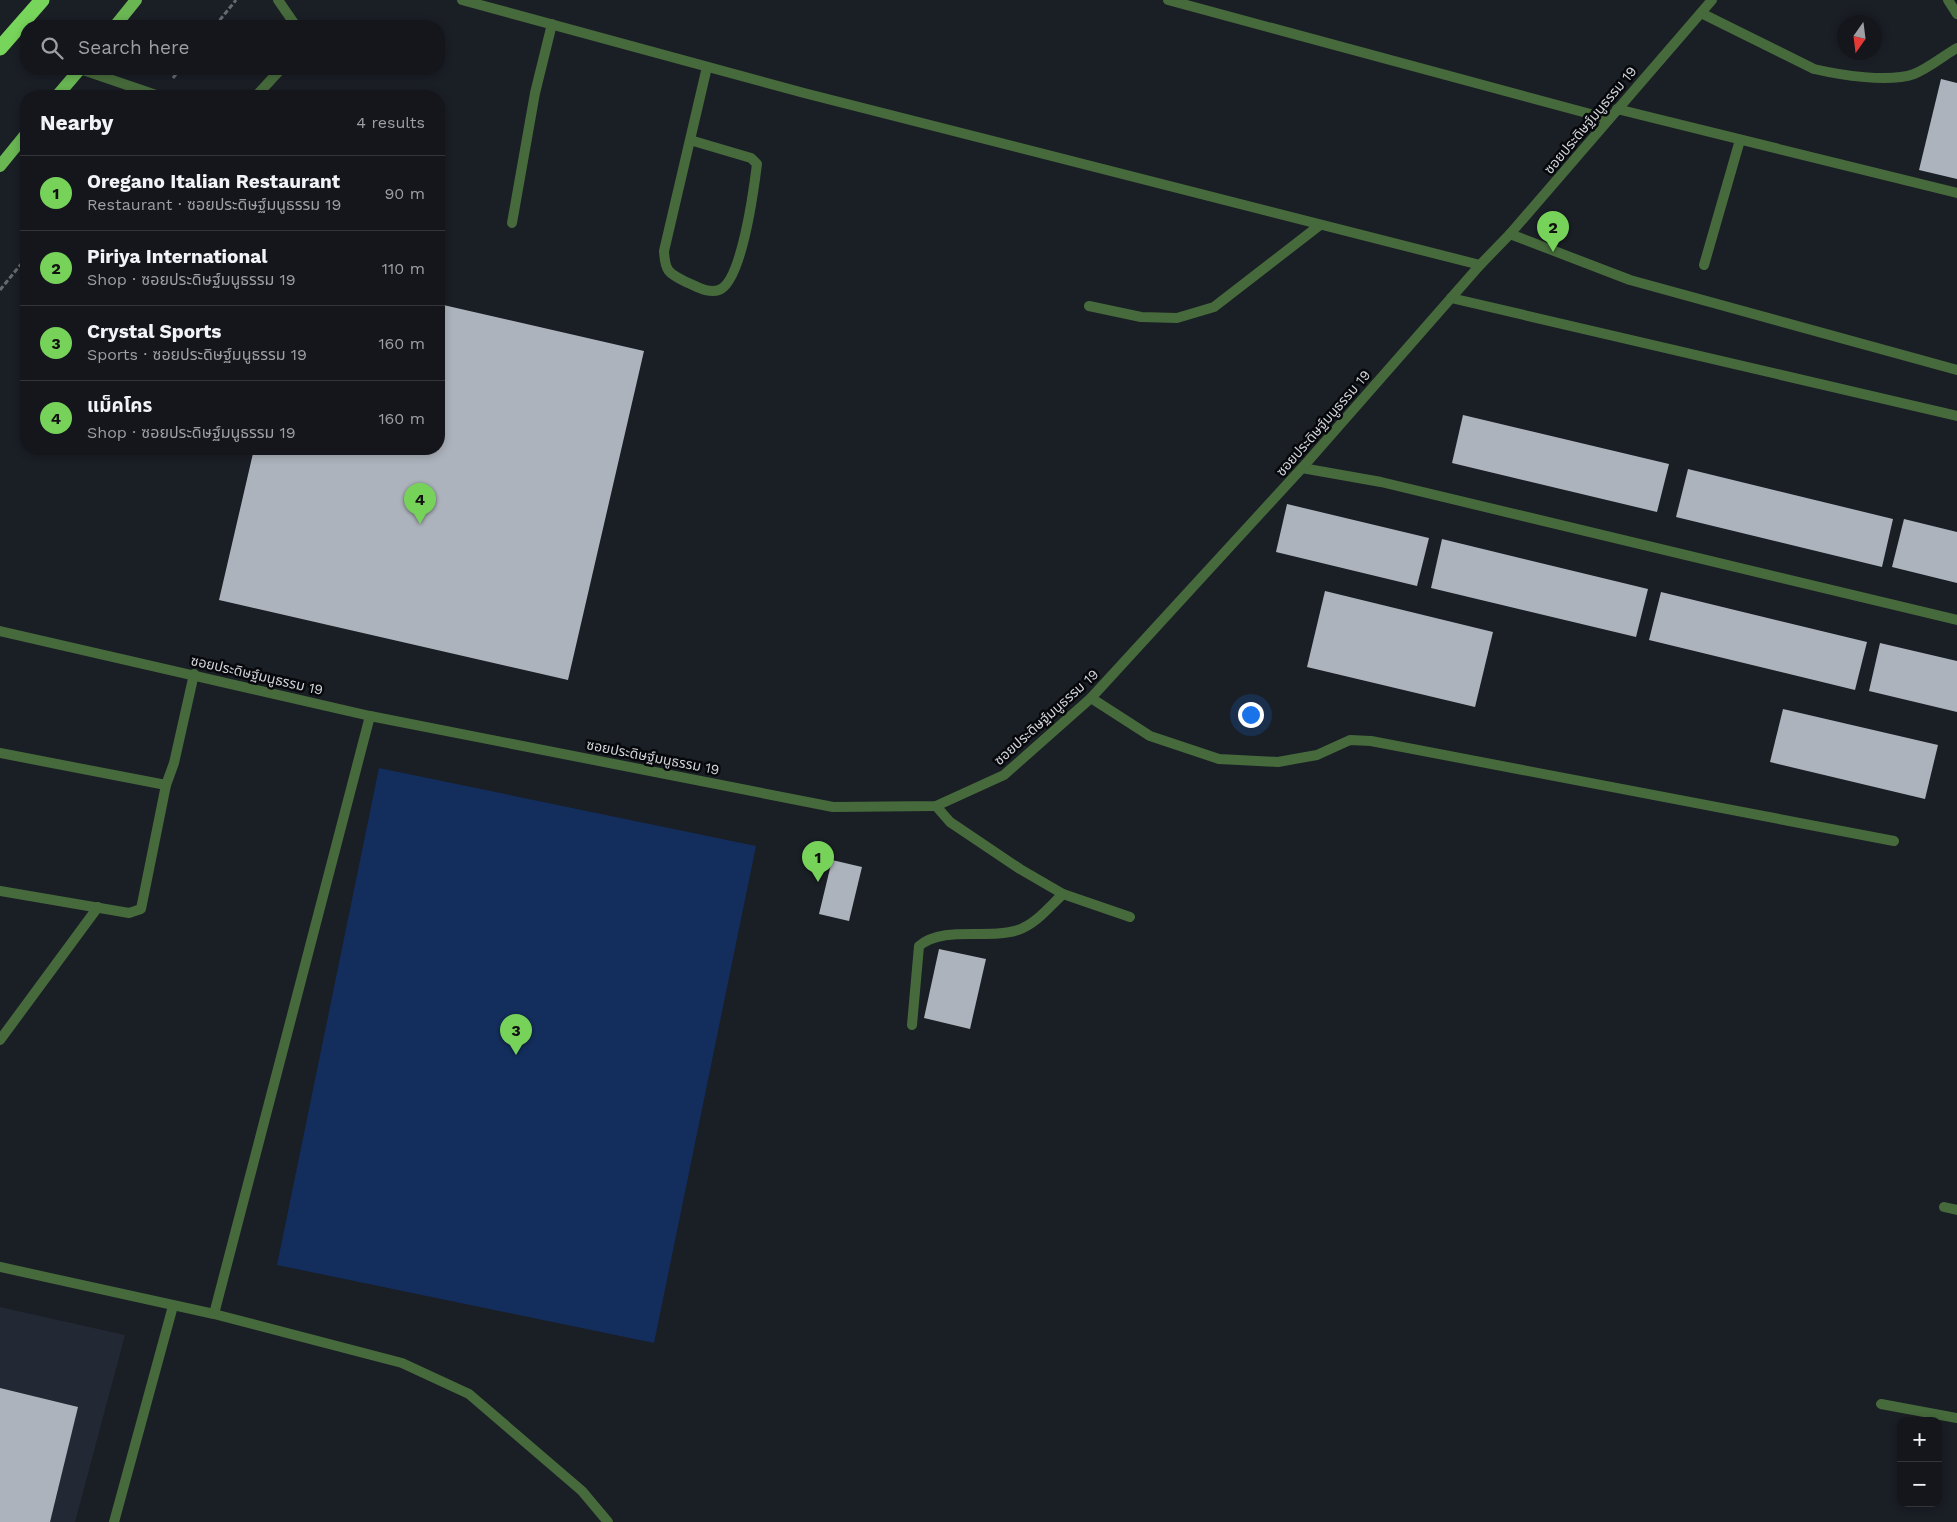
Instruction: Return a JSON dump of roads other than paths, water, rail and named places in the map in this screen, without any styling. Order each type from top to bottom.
[{"type":"highway","points":[[24,20],[42,0]]},
{"type":"highway","points":[[0,48],[20,25]]},
{"type":"main road","points":[[120,20],[136,0]]},
{"type":"main road","points":[[62,90],[75,75]]},
{"type":"main road","points":[[0,166],[20,141]]},
{"type":"street","points":[[278,0],[292,20]]},
{"type":"street","points":[[462,0],[707,67],[1480,265]]},
{"type":"street","points":[[1168,0],[1609,119]]},
{"type":"street","name":"ซอยประดิษฐ์มนูธรรม 19","points":[[0,631],[194,674],[370,716],[833,806],[936,806],[1004,776],[1091,698],[1302,468],[1480,265],[1510,234],[1712,0]]},
{"type":"street","points":[[1948,0],[1957,14]]},
{"type":"street","points":[[1701,13],[1814,69],[1832,73],[1899,77],[1914,74],[1957,48]]},
{"type":"street","points":[[512,222],[535,93],[552,24]]},
{"type":"street","points":[[690,140],[751,158],[757,164],[741,254],[725,287],[717,291],[705,291],[671,275],[664,266],[664,251],[707,67]]},
{"type":"street","points":[[98,75],[141,90]]},
{"type":"street","points":[[262,90],[275,75]]},
{"type":"street","points":[[1616,109],[1957,193]]},
{"type":"street","points":[[1704,265],[1740,140]]},
{"type":"street","points":[[1089,306],[1141,317],[1159,318],[1177,318],[1214,307],[1320,225]]},
{"type":"street","points":[[1510,234],[1630,280],[1957,370]]},
{"type":"street","points":[[1451,298],[1957,416]]},
{"type":"street","points":[[1302,468],[1381,482],[1957,620]]},
{"type":"street","points":[[0,891],[129,913],[141,909],[166,785],[174,762],[194,674]]},
{"type":"street","points":[[1091,698],[1150,736],[1219,760],[1278,762],[1317,755],[1350,740],[1371,741],[1894,841]]},
{"type":"street","points":[[214,1314],[370,716]]},
{"type":"street","points":[[0,752],[166,785]]},
{"type":"street","points":[[936,806],[950,822],[1020,869],[1063,894],[1130,917]]},
{"type":"street","points":[[912,1025],[919,946],[929,940],[961,934],[1015,931],[1029,926],[1063,894]]},
{"type":"street","points":[[0,1040],[98,907]]},
{"type":"street","points":[[1944,1207],[1957,1210]]},
{"type":"street","points":[[0,1267],[214,1314],[402,1363],[469,1394],[582,1491],[608,1522]]},
{"type":"street","points":[[114,1522],[173,1306]]},
{"type":"street","points":[[1881,1404],[1957,1418]]},
{"type":"place","name":"Piriya International","points":[[1553,252]]},
{"type":"place","name":"แม็คโคร","points":[[420,524]]},
{"type":"place","name":"Oregano Italian Restaurant","points":[[818,882]]},
{"type":"place","name":"Crystal Sports","points":[[516,1055]]}]
